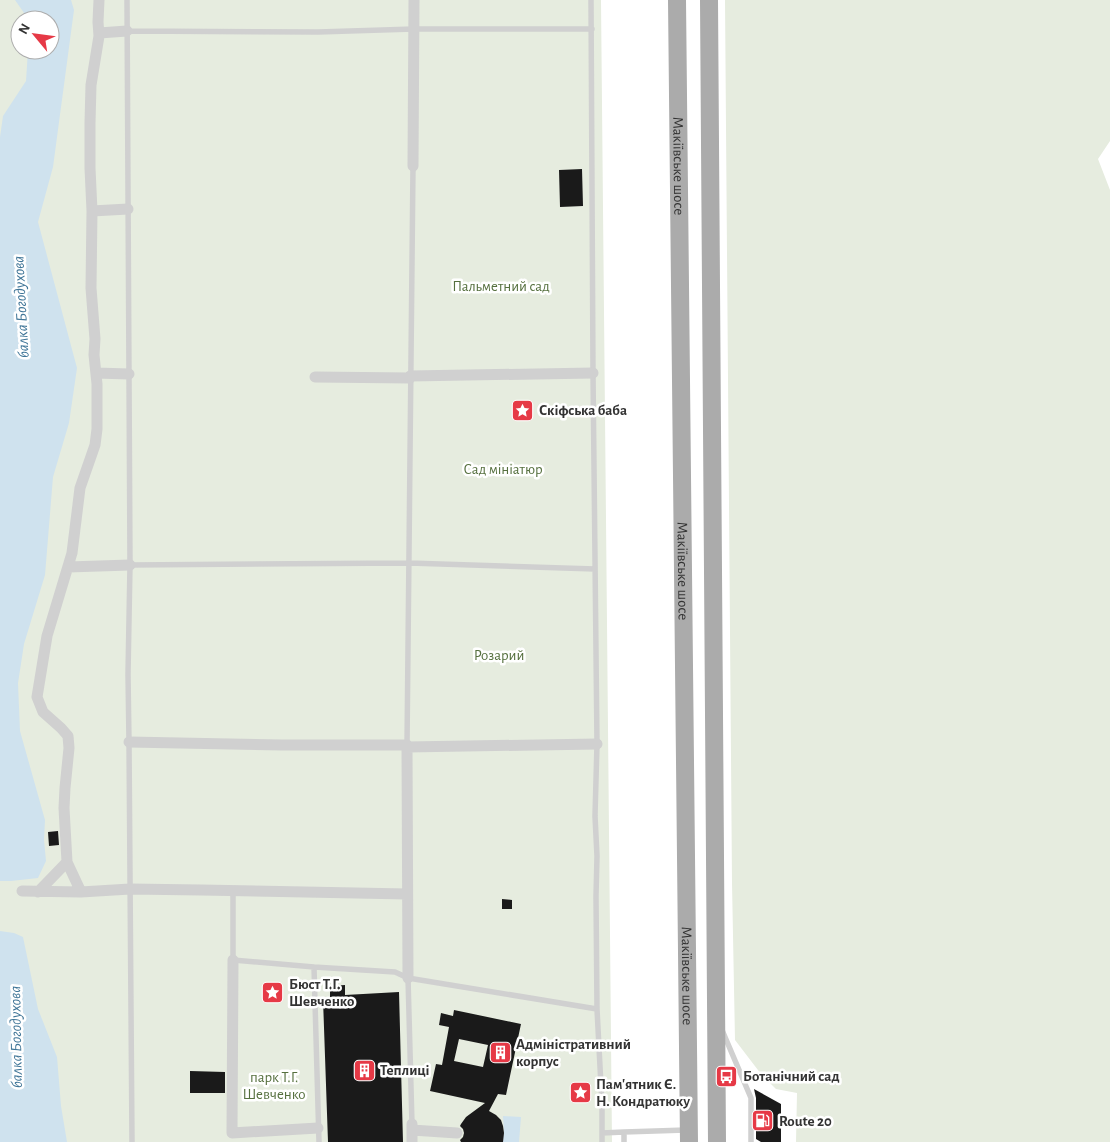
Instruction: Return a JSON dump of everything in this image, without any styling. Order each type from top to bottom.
[{"type":"main road","name":"Макіївське шосе","points":[[677,0],[689,1136]]},
{"type":"main road","name":"Макіївське шосе","points":[[709,0],[717,1142]]},
{"type":"street","points":[[81,892],[67,862],[64,808],[69,748],[68,736],[43,712],[37,697],[47,636],[72,553],[80,488],[95,445],[97,404],[91,288],[92,211],[90,168],[91,95],[98,33],[99,0]]},
{"type":"street","points":[[413,166],[414,0]]},
{"type":"street","points":[[98,33],[128,31]]},
{"type":"street","points":[[92,211],[128,209]]},
{"type":"street","points":[[96,373],[129,374]]},
{"type":"street","points":[[315,377],[592,373]]},
{"type":"street","points":[[68,567],[130,565]]},
{"type":"street","points":[[130,742],[407,746],[597,744]]},
{"type":"street","points":[[407,746],[408,978]]},
{"type":"street","points":[[38,892],[67,862]]},
{"type":"street","points":[[22,891],[81,892],[130,889],[407,894]]},
{"type":"street","points":[[233,960],[232,1133],[238,1137],[318,1128]]},
{"type":"street","points":[[412,1142],[412,1127],[458,1133]]},
{"type":"lane","points":[[127,0],[130,565],[128,674],[132,1142]]},
{"type":"lane","points":[[591,0],[592,373],[597,744],[595,816],[597,856],[597,1010],[602,1142]]},
{"type":"lane","points":[[128,31],[318,32],[414,29],[592,29]]},
{"type":"lane","points":[[407,746],[413,166]]},
{"type":"lane","points":[[130,565],[409,563],[595,569]]},
{"type":"lane","points":[[233,890],[233,960],[314,968],[395,972],[408,978],[597,1010]]},
{"type":"lane","points":[[314,968],[318,1142]]},
{"type":"lane","points":[[408,978],[412,1127]]},
{"type":"lane","points":[[716,1015],[751,1098],[751,1142]]},
{"type":"lane","points":[[602,1133],[624,1132],[689,1136]]},
{"type":"lane","points":[[624,1132],[624,1142]]},
{"type":"green space","points":[[0,0],[601,0],[612,1142],[0,1142]]},
{"type":"green space","points":[[725,0],[1110,0],[1110,141],[1098,159],[1110,190],[1110,1142],[796,1142],[797,1093],[776,1089],[761,1074],[735,1040]]},
{"type":"water","name":"балка Богодухова","points":[[15,0],[71,0],[74,10],[53,167],[38,222],[77,368],[69,423],[53,477],[45,575],[24,644],[18,683],[20,731],[45,820],[46,861],[38,878],[0,881],[0,137],[3,116],[26,81],[27,60],[60,60],[60,10],[22,10]]},
{"type":"water","name":"балка Богодухова","points":[[0,931],[14,933],[23,937],[38,1009],[57,1057],[61,1106],[67,1142],[0,1142]]},
{"type":"water","points":[[503,1116],[521,1117],[519,1142],[502,1142],[504,1133]]},
{"type":"building","points":[[582,169],[583,206],[560,207],[559,170]]},
{"type":"building","points":[[58,831],[59,845],[49,846],[48,832]]},
{"type":"building","points":[[502,899],[512,900],[512,909],[502,909]]},
{"type":"building","name":"Теплиці","points":[[345,985],[345,995],[399,992],[403,1142],[328,1142],[323,999],[330,997],[330,986]]},
{"type":"building","name":"Адміністративний корпус","points":[[454,1010],[521,1024],[506,1095],[498,1094],[489,1111],[501,1120],[504,1133],[503,1142],[461,1142],[460,1140],[464,1133],[460,1126],[461,1124],[466,1117],[485,1103],[430,1091],[436,1064],[442,1065],[449,1027],[439,1025],[441,1013],[453,1016]],"holes":[[[459,1039],[488,1045],[483,1067],[454,1061]]]},
{"type":"building","points":[[190,1071],[225,1072],[225,1093],[190,1093]]},
{"type":"building","points":[[754,1089],[781,1104],[781,1142],[761,1142],[756,1139],[756,1098]]},
{"type":"place","name":"Скіфська баба","points":[[523,410]]},
{"type":"place","name":"Бюст Т.Г. Шевченко","points":[[273,993]]},
{"type":"place","name":"Адміністративний корпус","points":[[500,1053]]},
{"type":"place","name":"Теплиці","points":[[364,1070]]},
{"type":"place","name":"Ботанічний сад","points":[[727,1076]]},
{"type":"place","name":"Пам'ятник Є. Н. Кондратюку","points":[[580,1093]]},
{"type":"place","name":"Route 20","points":[[763,1121]]},
{"type":"park label","name":"Пальметний сад","points":[[501,286]]},
{"type":"park label","name":"Сад мініатюр","points":[[503,469]]},
{"type":"park label","name":"Розарий","points":[[499,655]]},
{"type":"park label","name":"парк Т.Г. Шевченко","points":[[274,1086]]}]
